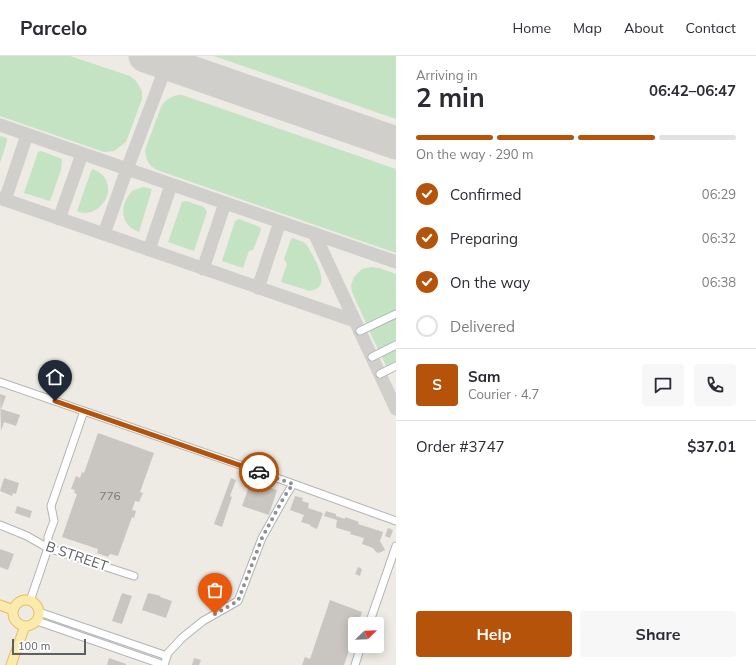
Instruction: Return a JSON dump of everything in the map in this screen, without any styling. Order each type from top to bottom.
[{"type":"main road","points":[[26,600],[30,601],[36,605],[38,616],[32,625],[21,626],[13,617],[13,610],[18,602],[26,600]]},
{"type":"main road","points":[[0,605],[13,610]]},
{"type":"main road","points":[[12,665],[25,626]]},
{"type":"street","points":[[360,331],[396,314]]},
{"type":"street","points":[[372,357],[396,345]]},
{"type":"street","points":[[380,374],[396,366]]},
{"type":"street","points":[[0,382],[396,521]]},
{"type":"street","points":[[30,601],[48,548],[48,537],[54,521],[51,506],[84,412]]},
{"type":"street","points":[[38,616],[164,665],[168,653],[193,629],[203,621],[238,601],[262,538],[284,497],[293,484]]},
{"type":"street","name":"B STREET","points":[[0,526],[27,536],[48,548],[134,576]]},
{"type":"street","points":[[371,617],[396,546]]},
{"type":"street","points":[[38,616],[167,656]]},
{"type":"street","points":[[354,665],[358,653]]},
{"type":"green space","points":[[0,56],[70,56],[130,76],[136,81],[142,91],[142,99],[126,142],[114,151],[104,152],[0,116]]},
{"type":"green space","points":[[214,56],[396,56],[396,119]]},
{"type":"green space","points":[[182,95],[396,169],[396,253],[157,170],[151,166],[146,157],[145,150],[161,107],[172,97]]},
{"type":"green space","points":[[0,136],[7,138],[7,141],[0,163]]},
{"type":"green space","points":[[41,151],[62,159],[61,170],[50,201],[24,193],[38,152]]},
{"type":"green space","points":[[93,169],[105,178],[108,190],[107,196],[105,201],[92,212],[79,212],[77,211]]},
{"type":"green space","points":[[144,187],[152,189],[139,232],[127,224],[123,211],[125,202],[132,191]]},
{"type":"green space","points":[[186,201],[204,207],[207,212],[194,251],[168,242],[182,202]]},
{"type":"green space","points":[[239,219],[260,227],[261,230],[253,250],[249,251],[243,268],[222,261],[235,221]]},
{"type":"green space","points":[[293,238],[305,243],[316,261],[320,273],[321,283],[316,289],[310,291],[281,282],[287,264],[284,259],[291,239]]},
{"type":"green space","points":[[371,267],[396,274],[396,313],[367,325],[352,292],[351,285],[354,277],[362,269]]},
{"type":"green space","points":[[396,317],[396,343],[379,351],[370,329]]},
{"type":"green space","points":[[396,348],[396,364],[387,368],[381,355]]},
{"type":"building","points":[[0,394],[6,396],[1,409],[20,415],[16,426],[4,422],[1,431]]},
{"type":"building","points":[[98,433],[154,453],[140,492],[143,493],[139,502],[135,501],[132,510],[136,511],[134,518],[132,517],[118,556],[110,554],[108,557],[97,553],[98,549],[62,537],[77,494],[74,493],[75,490],[71,489],[76,476],[80,478],[82,472],[84,473]]},
{"type":"building","points":[[4,478],[19,483],[16,494],[13,493],[12,496],[0,491]]},
{"type":"building","points":[[231,478],[236,480],[222,527],[214,524]]},
{"type":"building","points":[[251,481],[277,490],[269,515],[242,506]]},
{"type":"building","points":[[295,496],[303,498],[302,501],[309,503],[308,508],[323,513],[317,529],[310,526],[311,525],[301,522],[304,515],[290,510]]},
{"type":"building","points":[[17,506],[32,511],[30,518],[15,513]]},
{"type":"building","points":[[326,511],[336,514],[336,516],[345,519],[345,517],[359,522],[358,524],[383,532],[380,541],[385,550],[379,553],[376,552],[373,548],[362,544],[364,538],[337,528],[337,520],[324,516]]},
{"type":"building","points":[[388,528],[393,530],[390,538],[385,536]]},
{"type":"building","points":[[0,549],[14,554],[8,570],[0,567]]},
{"type":"building","points":[[358,567],[362,569],[360,576],[355,574]]},
{"type":"building","points":[[122,593],[132,596],[122,624],[112,621]]},
{"type":"building","points":[[148,593],[161,596],[160,597],[172,601],[166,618],[142,610]]},
{"type":"building","points":[[330,600],[362,612],[360,617],[348,617],[348,653],[344,665],[302,665],[305,657],[310,659]]},
{"type":"building","points":[[109,658],[126,664],[126,665],[107,665]]},
{"type":"building","points":[[194,658],[201,660],[199,665],[192,665]]},
{"type":"taxiway","points":[[104,234],[170,56]]},
{"type":"taxiway","points":[[0,125],[396,262]]},
{"type":"taxiway","points":[[5,200],[27,135]]},
{"type":"taxiway","points":[[59,219],[82,154]]},
{"type":"taxiway","points":[[149,250],[171,185]]},
{"type":"taxiway","points":[[0,198],[355,321]]},
{"type":"taxiway","points":[[203,269],[225,203]]},
{"type":"taxiway","points":[[258,288],[280,222]]},
{"type":"taxiway","points":[[314,233],[396,409]]},
{"type":"runway","points":[[145,56],[396,143]]},
{"type":"way so far","points":[[215,614],[238,601],[262,538],[284,497],[293,484],[259,472]]},
{"type":"route","points":[[55,401],[259,472]]}]
